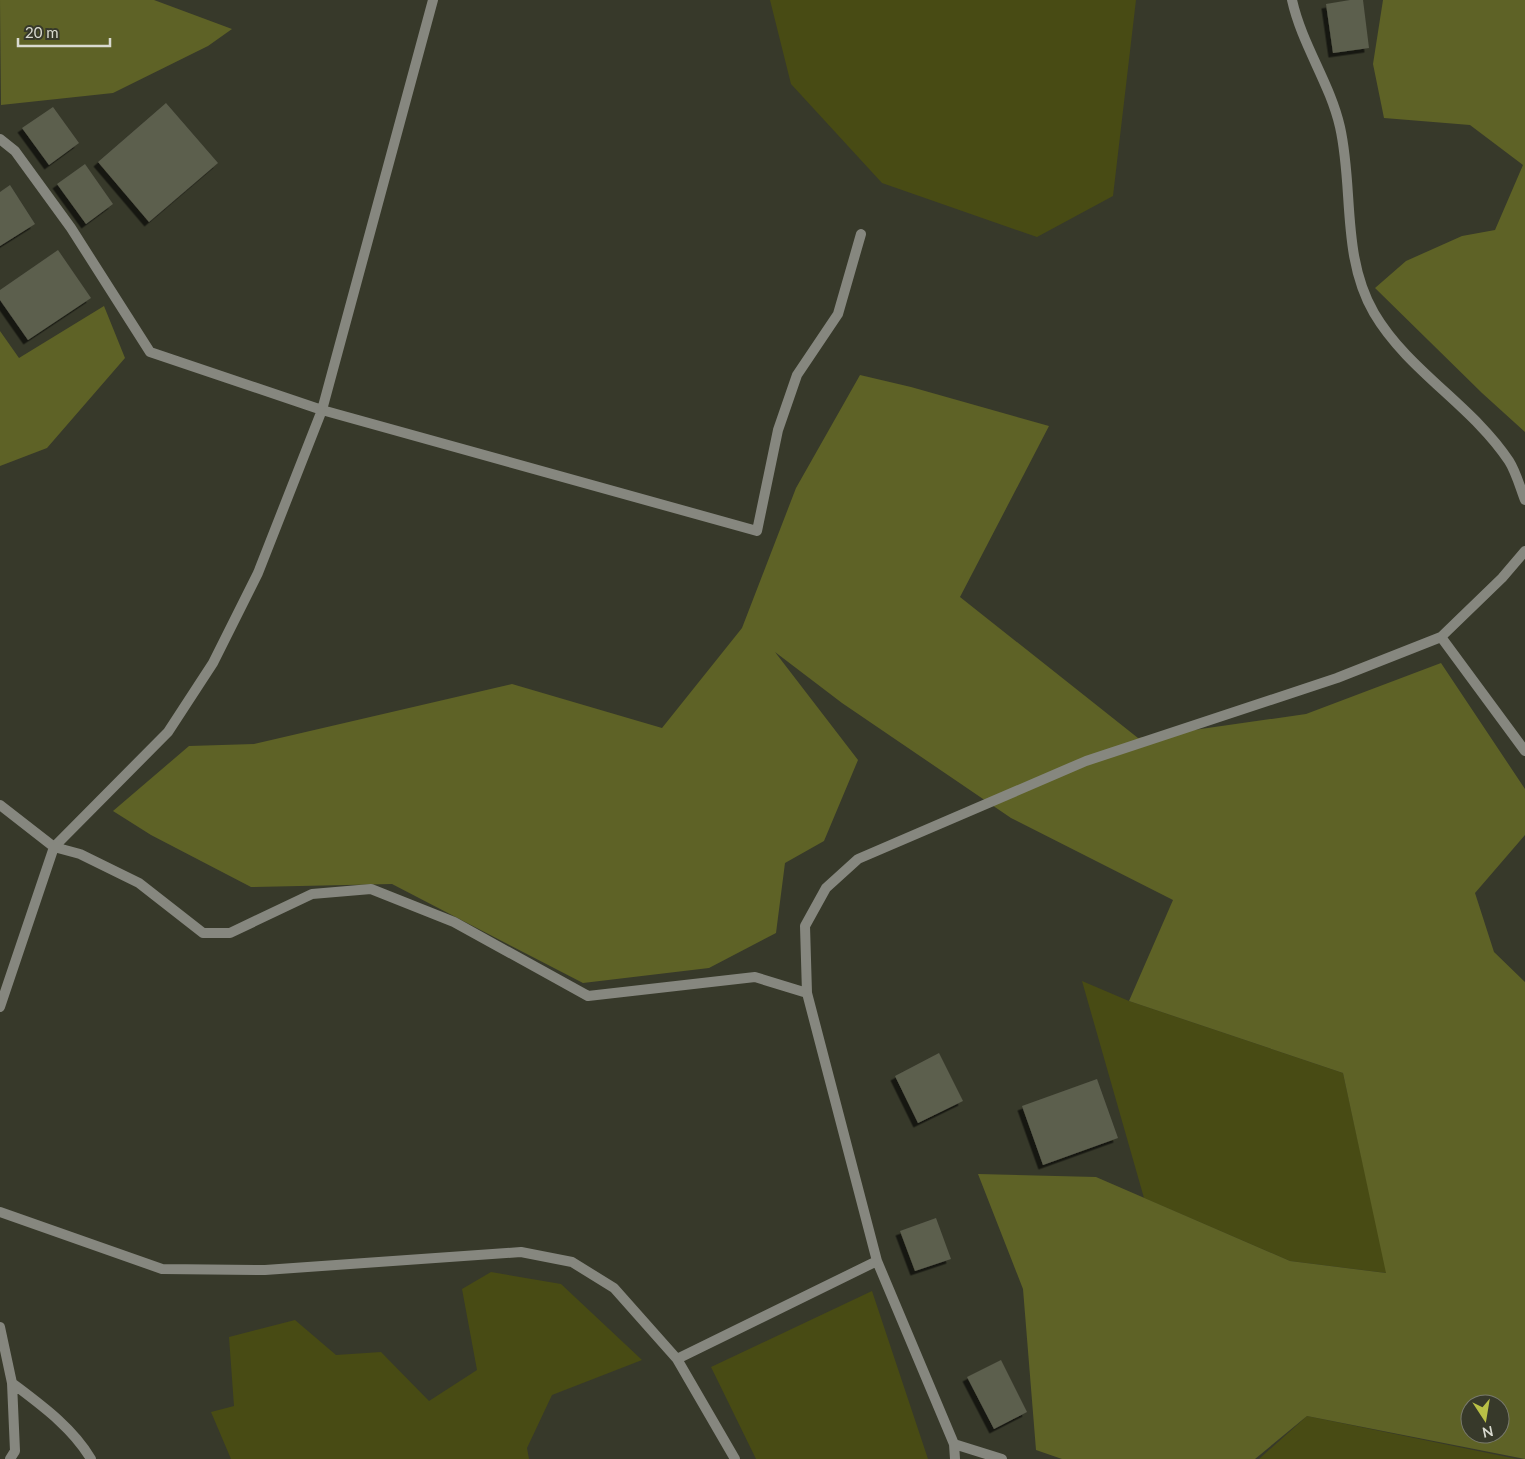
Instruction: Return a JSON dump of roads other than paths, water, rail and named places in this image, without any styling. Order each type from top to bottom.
[{"type":"street","points":[[0,1007],[54,847],[168,732],[212,663],[258,573],[322,410],[433,0]]},
{"type":"street","points":[[1292,0],[1296,20],[1331,95],[1340,129],[1355,266],[1374,312],[1401,349],[1484,429],[1510,462],[1525,500]]},
{"type":"street","points":[[0,139],[15,152],[71,228],[150,352],[322,410],[757,531],[778,430],[797,375],[838,314],[861,234]]},
{"type":"street","points":[[955,1459],[954,1444],[877,1261],[807,993],[805,926],[826,888],[858,859],[1086,761],[1337,678],[1441,637],[1502,578],[1525,552]]},
{"type":"street","points":[[1441,637],[1525,751]]},
{"type":"street","points":[[0,805],[54,847],[80,854],[139,883],[203,933],[230,933],[312,894],[370,889],[454,922],[588,996],[755,977],[807,993]]},
{"type":"street","points":[[0,1212],[162,1269],[265,1270],[521,1252],[572,1262],[614,1288],[677,1359],[736,1459]]},
{"type":"street","points":[[677,1359],[877,1261]]},
{"type":"street","points":[[0,1327],[12,1383],[15,1451],[10,1459]]},
{"type":"street","points":[[12,1383],[49,1411],[82,1445],[91,1459]]},
{"type":"street","points":[[954,1444],[1002,1459]]}]
